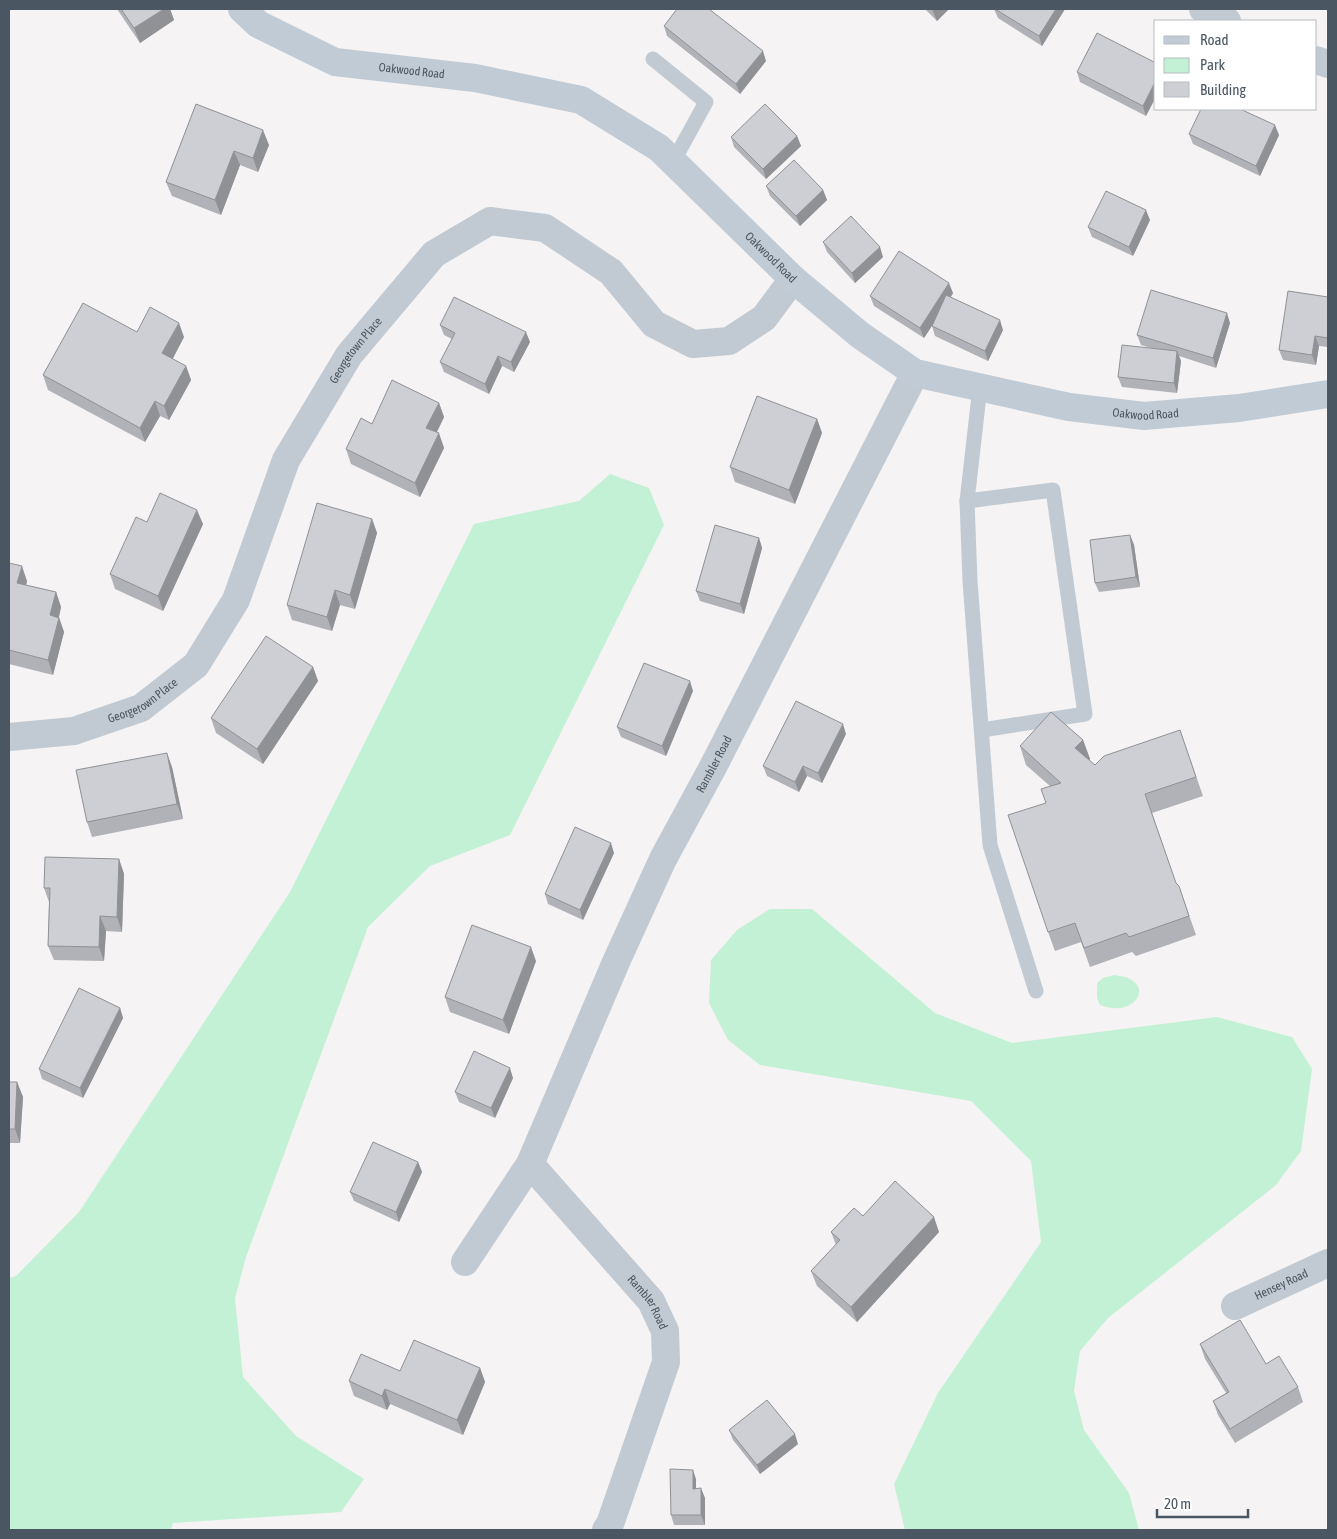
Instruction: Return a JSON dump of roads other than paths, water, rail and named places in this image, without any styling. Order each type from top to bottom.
[{"type":"main road","name":"Oakwood Road","points":[[242,9],[258,24],[335,62],[475,78],[581,100],[659,148],[793,279],[860,335],[915,373],[1069,407],[1144,416],[1239,408],[1328,394]]},
{"type":"street","points":[[1203,9],[1224,20]]},
{"type":"street","name":"Georgetown Place","points":[[9,737],[74,730],[141,708],[196,665],[236,600],[286,460],[349,355],[434,254],[490,221],[545,228],[612,272],[654,324],[693,344],[729,341],[764,318],[793,279]]},
{"type":"street","name":"Rambler Road","points":[[465,1262],[530,1164],[616,962],[663,859],[714,765],[915,373]]},
{"type":"street","name":"Rambler Road","points":[[530,1164],[651,1301],[665,1331],[666,1362],[610,1524],[606,1530]]},
{"type":"street","name":"Hensey Road","points":[[1235,1306],[1328,1263]]},
{"type":"lane","points":[[653,59],[706,102],[673,162]]},
{"type":"lane","points":[[980,387],[968,501],[970,581],[990,845],[1036,991]]},
{"type":"lane","points":[[968,501],[1053,490],[1085,714],[982,730]]}]
